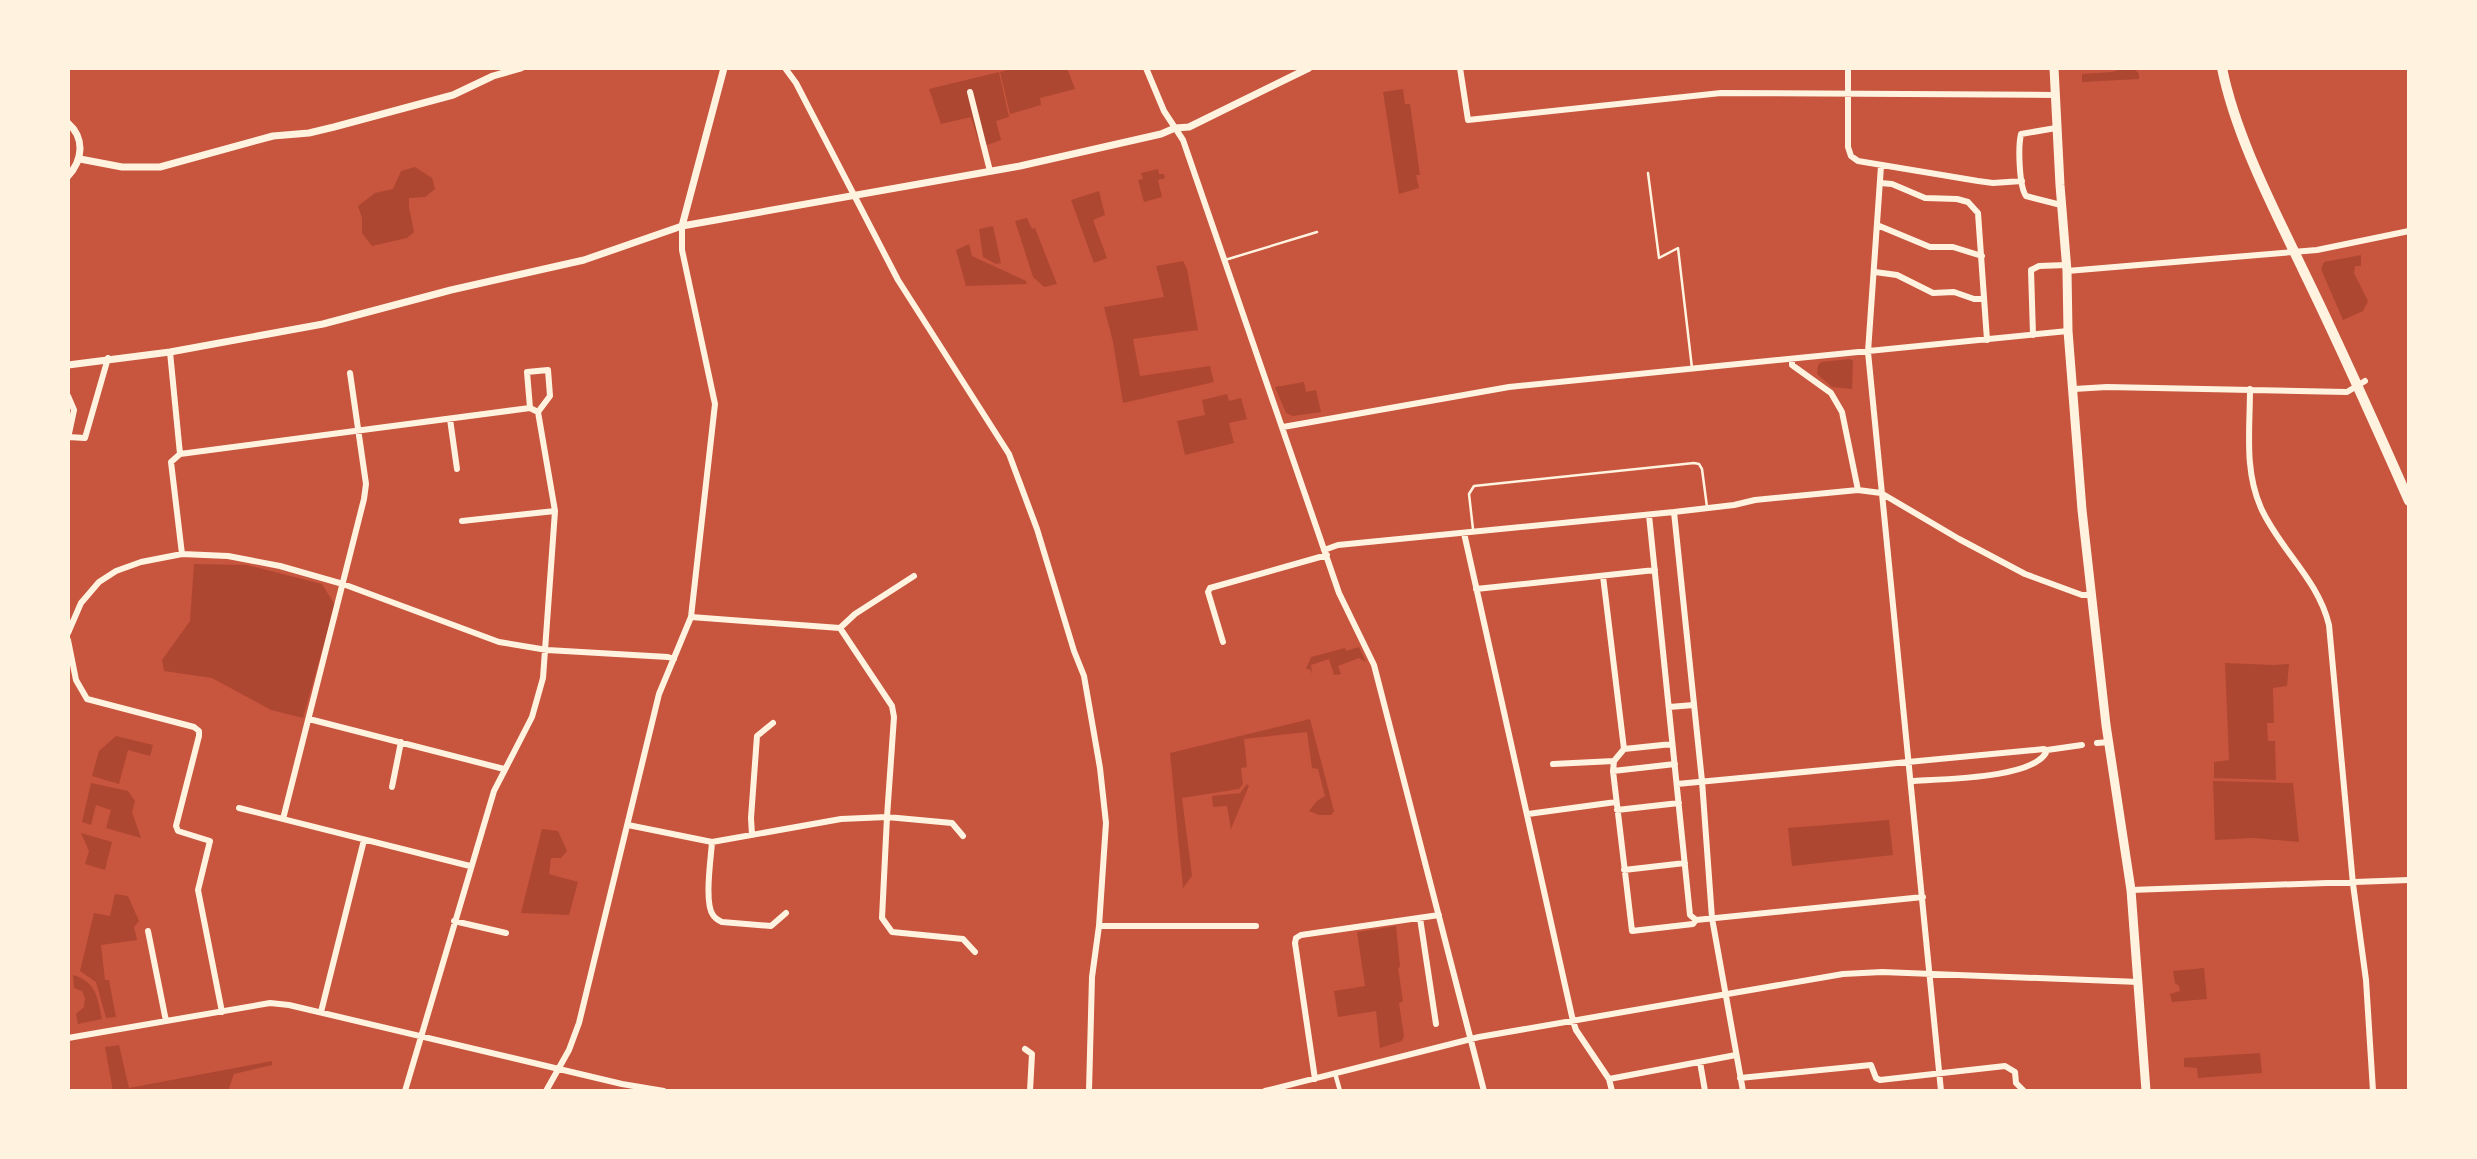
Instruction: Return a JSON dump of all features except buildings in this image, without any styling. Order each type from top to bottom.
[{"type":"main road","points":[[2054,68],[2067,268],[2068,331],[2081,498],[2109,741],[2131,890],[2146,1091]]},
{"type":"main road","points":[[2222,68],[2235,116],[2283,231],[2362,383],[2409,501]]},
{"type":"street","points":[[80,159],[122,167],[160,167],[272,136],[309,133],[440,99],[493,76],[521,68]]},
{"type":"street","points":[[546,1091],[569,1050],[579,1023],[660,694],[691,617],[715,404],[682,250],[682,226],[724,68]]},
{"type":"street","points":[[785,68],[796,83],[852,196],[898,280],[1009,454],[1037,529],[1084,676],[1100,768],[1106,822],[1093,977],[1089,1091]]},
{"type":"street","points":[[1146,68],[1164,111],[1183,139],[1339,593],[1374,665],[1484,1091]]},
{"type":"street","points":[[68,365],[170,352],[323,324],[452,290],[584,260],[682,226],[990,171],[1161,134],[1175,128],[1189,127],[1309,68]]},
{"type":"street","points":[[1460,68],[1468,120],[1721,93],[2055,95]]},
{"type":"street","points":[[1848,68],[1848,148],[1851,156],[1858,161],[1993,183],[2022,181]]},
{"type":"street","points":[[970,92],[990,171]]},
{"type":"street","points":[[68,123],[78,136],[81,147],[80,159],[68,176]]},
{"type":"street","points":[[2056,128],[2021,134],[2022,181],[2026,196],[2061,205]]},
{"type":"street","points":[[1881,166],[1868,352],[1941,1091]]},
{"type":"street","points":[[1880,183],[1892,184],[1925,198],[1968,202],[1978,213],[1987,340]]},
{"type":"street","points":[[1877,225],[1930,247],[1953,247],[1982,256]]},
{"type":"street","points":[[2033,335],[2031,270],[2039,266],[2067,268],[2317,250],[2409,231]]},
{"type":"street","points":[[1874,272],[1897,275],[1933,293],[1954,292],[1974,299],[1984,299]]},
{"type":"street","points":[[1283,428],[1509,387],[2068,331]]},
{"type":"street","points":[[170,352],[180,454]]},
{"type":"street","points":[[68,396],[74,410],[68,437],[85,438],[108,358]]},
{"type":"street","points":[[1791,359],[1793,365],[1831,393],[1842,412],[1858,490]]},
{"type":"street","points":[[405,1091],[494,791],[531,717],[543,678],[555,510],[538,412],[550,396],[548,370],[527,372],[530,408]]},
{"type":"street","points":[[283,819],[365,491],[350,373]]},
{"type":"street","points":[[2074,389],[2250,389],[2347,393],[2362,383]]},
{"type":"street","points":[[2250,389],[2249,458],[2261,508],[2317,591],[2329,625],[2353,884],[2366,980],[2373,1091]]},
{"type":"street","points":[[182,554],[171,463],[180,454],[530,408],[538,412]]},
{"type":"street","points":[[450,419],[457,469]]},
{"type":"street","points":[[1223,642],[1208,592],[1210,588],[1325,552],[1338,545],[1707,509],[1755,500],[1858,490],[1881,493],[2025,574],[2082,595],[2091,595]]},
{"type":"street","points":[[462,521],[555,510]]},
{"type":"street","points":[[1674,512],[1703,781],[1712,918],[1743,1091]]},
{"type":"street","points":[[1649,515],[1690,915],[1696,920]]},
{"type":"street","points":[[1464,533],[1573,1021],[1576,1030],[1609,1079],[1612,1091]]},
{"type":"street","points":[[68,633],[81,603],[99,582],[116,571],[141,562],[182,554],[228,556],[280,566],[343,584],[499,642],[547,650],[674,659]]},
{"type":"street","points":[[1476,589],[1655,570]]},
{"type":"street","points":[[691,617],[840,628],[855,614],[914,576]]},
{"type":"street","points":[[1602,576],[1624,749]]},
{"type":"street","points":[[840,628],[892,706],[894,717],[882,918],[891,932],[963,939],[975,952]]},
{"type":"street","points":[[68,640],[76,680],[87,699],[194,727],[199,731],[176,826],[178,831],[210,841],[198,890],[222,1012]]},
{"type":"street","points":[[68,685],[76,680]]},
{"type":"street","points":[[1669,707],[1694,705]]},
{"type":"street","points":[[309,719],[504,769]]},
{"type":"street","points":[[752,835],[757,736],[773,723]]},
{"type":"street","points":[[2097,743],[2109,741]]},
{"type":"street","points":[[392,787],[401,743]]},
{"type":"street","points":[[1672,744],[1624,749],[1614,761],[1616,802],[1632,931],[1693,924],[1696,920],[1712,918],[1923,897]]},
{"type":"street","points":[[1677,783],[2082,745]]},
{"type":"street","points":[[1911,781],[2024,769],[2046,756],[2048,750]]},
{"type":"street","points":[[1553,764],[1614,761]]},
{"type":"street","points":[[1613,771],[1675,764]]},
{"type":"street","points":[[1528,814],[1616,802]]},
{"type":"street","points":[[1617,810],[1679,803]]},
{"type":"street","points":[[239,808],[470,866]]},
{"type":"street","points":[[628,825],[712,842],[841,819],[887,817],[953,823],[963,836]]},
{"type":"street","points":[[321,1012],[364,840]]},
{"type":"street","points":[[712,842],[709,902],[715,918],[722,922],[771,926],[786,913]]},
{"type":"street","points":[[1624,870],[1685,863]]},
{"type":"street","points":[[2131,890],[2409,880]]},
{"type":"street","points":[[1315,1079],[1296,938],[1301,935],[1439,915]]},
{"type":"street","points":[[1420,918],[1436,1024]]},
{"type":"street","points":[[454,921],[506,933]]},
{"type":"street","points":[[1099,926],[1256,926]]},
{"type":"street","points":[[148,931],[166,1021]]},
{"type":"street","points":[[1265,1091],[1470,1039],[1843,974],[1882,972],[2138,982]]},
{"type":"street","points":[[68,1038],[270,1003],[321,1012],[622,1084],[664,1091]]},
{"type":"street","points":[[1025,1049],[1032,1054],[1030,1091]]},
{"type":"street","points":[[1609,1079],[1736,1055]]},
{"type":"street","points":[[1700,1062],[1705,1091]]},
{"type":"street","points":[[1740,1078],[1871,1065],[1876,1078],[1880,1080],[2005,1066],[2015,1072],[2016,1083],[2024,1091]]},
{"type":"street","points":[[1335,1073],[1340,1091]]},
{"type":"lane","points":[[1648,173],[1659,258],[1678,248],[1692,368]]},
{"type":"lane","points":[[1225,260],[1317,232]]},
{"type":"lane","points":[[1473,532],[1469,494],[1474,486],[1694,463],[1699,464],[1702,469],[1707,509]]},
{"type":"shaded area","points":[[1016,68],[1067,68],[1075,89],[1040,98],[1041,105],[1010,114],[1000,72]]},
{"type":"shaded area","points":[[2134,68],[2139,79],[2082,82],[2082,74],[2112,72]]},
{"type":"shaded area","points":[[999,72],[1009,117],[996,121],[1001,140],[987,145],[978,139],[971,117],[941,124],[929,89]]},
{"type":"shaded area","points":[[1403,89],[1405,104],[1410,104],[1420,175],[1416,175],[1419,188],[1399,194],[1383,92]]},
{"type":"shaded area","points":[[415,167],[432,178],[435,189],[425,197],[409,198],[414,232],[407,238],[372,246],[362,233],[362,218],[358,206],[375,193],[393,189],[401,171]]},
{"type":"shaded area","points":[[1158,169],[1159,174],[1164,174],[1165,178],[1158,180],[1162,197],[1144,202],[1138,180],[1143,179],[1141,173]]},
{"type":"shaded area","points":[[1099,191],[1105,215],[1093,220],[1107,258],[1094,263],[1071,200]]},
{"type":"shaded area","points":[[1027,218],[1032,229],[1035,228],[1057,284],[1044,287],[1033,277],[1015,221]]},
{"type":"shaded area","points":[[993,226],[1001,263],[996,264],[983,257],[979,229]]},
{"type":"shaded area","points":[[969,244],[972,256],[1026,281],[1027,284],[966,286],[956,250]]},
{"type":"shaded area","points":[[2361,255],[2361,266],[2355,266],[2354,273],[2368,301],[2363,311],[2343,320],[2321,269],[2324,262]]},
{"type":"shaded area","points":[[1183,261],[1187,269],[1198,330],[1133,339],[1140,376],[1210,366],[1214,382],[1123,403],[1104,307],[1164,297],[1156,266]]},
{"type":"shaded area","points":[[1853,361],[1852,389],[1832,387],[1817,374],[1821,362]]},
{"type":"shaded area","points":[[1304,382],[1306,392],[1316,390],[1321,412],[1293,416],[1286,413],[1275,387]]},
{"type":"shaded area","points":[[1227,394],[1229,401],[1241,398],[1247,419],[1229,423],[1234,443],[1185,455],[1177,421],[1205,415],[1202,400]]},
{"type":"shaded area","points":[[194,564],[247,565],[322,584],[335,605],[303,718],[271,710],[212,678],[164,671],[162,660],[190,621]]},
{"type":"shaded area","points":[[1359,647],[1366,662],[1359,658],[1338,666],[1341,674],[1334,675],[1329,659],[1311,665],[1312,674],[1310,669],[1306,669],[1311,657]]},
{"type":"shaded area","points":[[2225,663],[2289,664],[2287,686],[2273,688],[2274,723],[2267,723],[2268,741],[2275,741],[2276,780],[2214,778],[2214,762],[2229,760]]},
{"type":"shaded area","points":[[1310,719],[1334,811],[1331,815],[1319,815],[1309,811],[1325,796],[1318,769],[1312,768],[1307,732],[1244,739],[1247,767],[1241,768],[1243,784],[1239,789],[1182,798],[1192,876],[1183,888],[1170,753]]},
{"type":"shaded area","points":[[116,736],[153,745],[150,756],[128,750],[119,784],[92,776],[99,751]]},
{"type":"shaded area","points":[[2213,781],[2293,783],[2299,842],[2253,838],[2215,840]]},
{"type":"shaded area","points":[[91,783],[128,791],[135,801],[132,812],[141,838],[106,828],[111,810],[96,805],[91,825],[82,822]]},
{"type":"shaded area","points":[[1247,784],[1249,786],[1231,829],[1227,806],[1213,807],[1212,796],[1240,793]]},
{"type":"shaded area","points":[[1889,820],[1893,855],[1792,866],[1788,828]]},
{"type":"shaded area","points":[[542,829],[558,831],[567,851],[561,858],[551,858],[549,874],[578,882],[569,915],[521,913]]},
{"type":"shaded area","points":[[81,833],[112,842],[105,870],[85,864],[89,851]]},
{"type":"shaded area","points":[[115,894],[128,896],[139,921],[134,927],[137,940],[101,945],[105,980],[109,980],[116,1017],[106,1018],[96,982],[80,971],[94,913],[110,916]]},
{"type":"shaded area","points":[[1396,926],[1403,1001],[1399,1003],[1404,1036],[1402,1041],[1380,1048],[1376,1011],[1338,1017],[1334,991],[1365,986],[1357,932]]},
{"type":"shaded area","points":[[2204,968],[2207,999],[2172,1002],[2170,994],[2180,991],[2173,971]]},
{"type":"shaded area","points":[[73,975],[87,982],[95,992],[102,1019],[78,1024],[76,1014],[84,1007],[85,998],[82,991],[74,988]]},
{"type":"shaded area","points":[[119,1045],[129,1088],[272,1061],[272,1065],[234,1074],[228,1091],[113,1091],[105,1047]]},
{"type":"shaded area","points":[[2260,1053],[2262,1073],[2198,1078],[2197,1068],[2184,1067],[2184,1058]]}]
